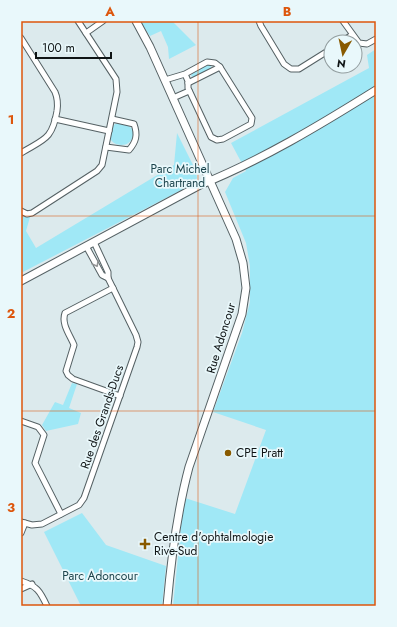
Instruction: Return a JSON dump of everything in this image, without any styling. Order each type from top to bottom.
[{"type":"street","points":[[21,211],[27,214],[32,213],[97,171],[102,165],[117,92],[116,79],[80,23],[86,21]]},
{"type":"street","points":[[86,33],[103,21]]},
{"type":"street","name":"Rue Adoncour","points":[[136,21],[150,47],[236,239],[243,263],[246,288],[242,314],[189,467],[183,490],[169,578],[167,606]]},
{"type":"street","points":[[259,21],[284,64],[291,69],[299,69],[323,54]]},
{"type":"street","points":[[343,21],[351,34]]},
{"type":"street","points":[[21,38],[57,97],[58,102],[55,120],[50,134],[21,153]]},
{"type":"street","points":[[363,44],[367,44],[376,39]]},
{"type":"street","points":[[165,80],[185,74],[209,62],[215,63],[220,67],[252,118],[250,125],[222,139],[215,139],[209,134],[189,91],[185,74]]},
{"type":"street","points":[[188,83],[220,67]]},
{"type":"street","points":[[21,281],[200,185],[316,127],[376,90]]},
{"type":"street","points":[[173,98],[189,91]]},
{"type":"street","points":[[106,147],[129,150],[135,143],[137,132],[134,124],[112,119]]},
{"type":"street","points":[[55,120],[109,131]]},
{"type":"street","name":"Rue des Grands-Ducs","points":[[23,522],[32,525],[42,524],[79,505],[84,498],[138,342],[136,335],[112,288],[108,278],[108,272],[94,242]]},
{"type":"street","name":"Rue des Grands-Ducs","points":[[86,246],[102,275],[108,278]]},
{"type":"street","points":[[112,288],[65,313],[63,318],[64,324],[74,345],[66,371],[73,379],[120,396]]},
{"type":"street","points":[[21,421],[38,427],[44,435],[35,463],[61,514]]},
{"type":"street","points":[[21,533],[23,522]]},
{"type":"street","points":[[21,581],[32,584],[40,593],[47,606]]},
{"type":"street","points":[[21,589],[32,584]]},
{"type":"green space","points":[[140,21],[172,21],[196,45],[169,59],[168,47],[161,31],[150,36]]},
{"type":"green space","points":[[376,49],[376,606],[173,606],[185,498],[235,514],[266,430],[213,412],[242,333],[250,302],[250,266],[246,243],[225,192],[233,178],[246,171],[231,143],[358,74],[363,74],[363,71],[369,68],[367,55]]},
{"type":"green space","points":[[208,64],[211,66],[210,69],[194,77],[191,76],[192,74]]},
{"type":"green space","points":[[115,124],[125,124],[132,129],[133,135],[131,141],[122,145],[116,144],[112,141],[110,137],[111,131]]},
{"type":"green space","name":"Parc Michel Chartrand","points":[[177,133],[196,171],[197,178],[193,184],[21,273],[22,216],[30,217],[26,231],[36,248],[174,165]]},
{"type":"green space","points":[[72,383],[77,384],[69,408],[81,413],[78,424],[46,431],[42,425],[55,402],[63,405]]},
{"type":"green space","name":"Parc Adoncour","points":[[82,513],[106,545],[166,566],[162,606],[81,606],[44,532]]},
{"type":"place","name":"CPE Pratt","points":[[228,453]]},
{"type":"place","name":"Centre d'ophtalmologie Rive-Sud","points":[[145,544]]}]
